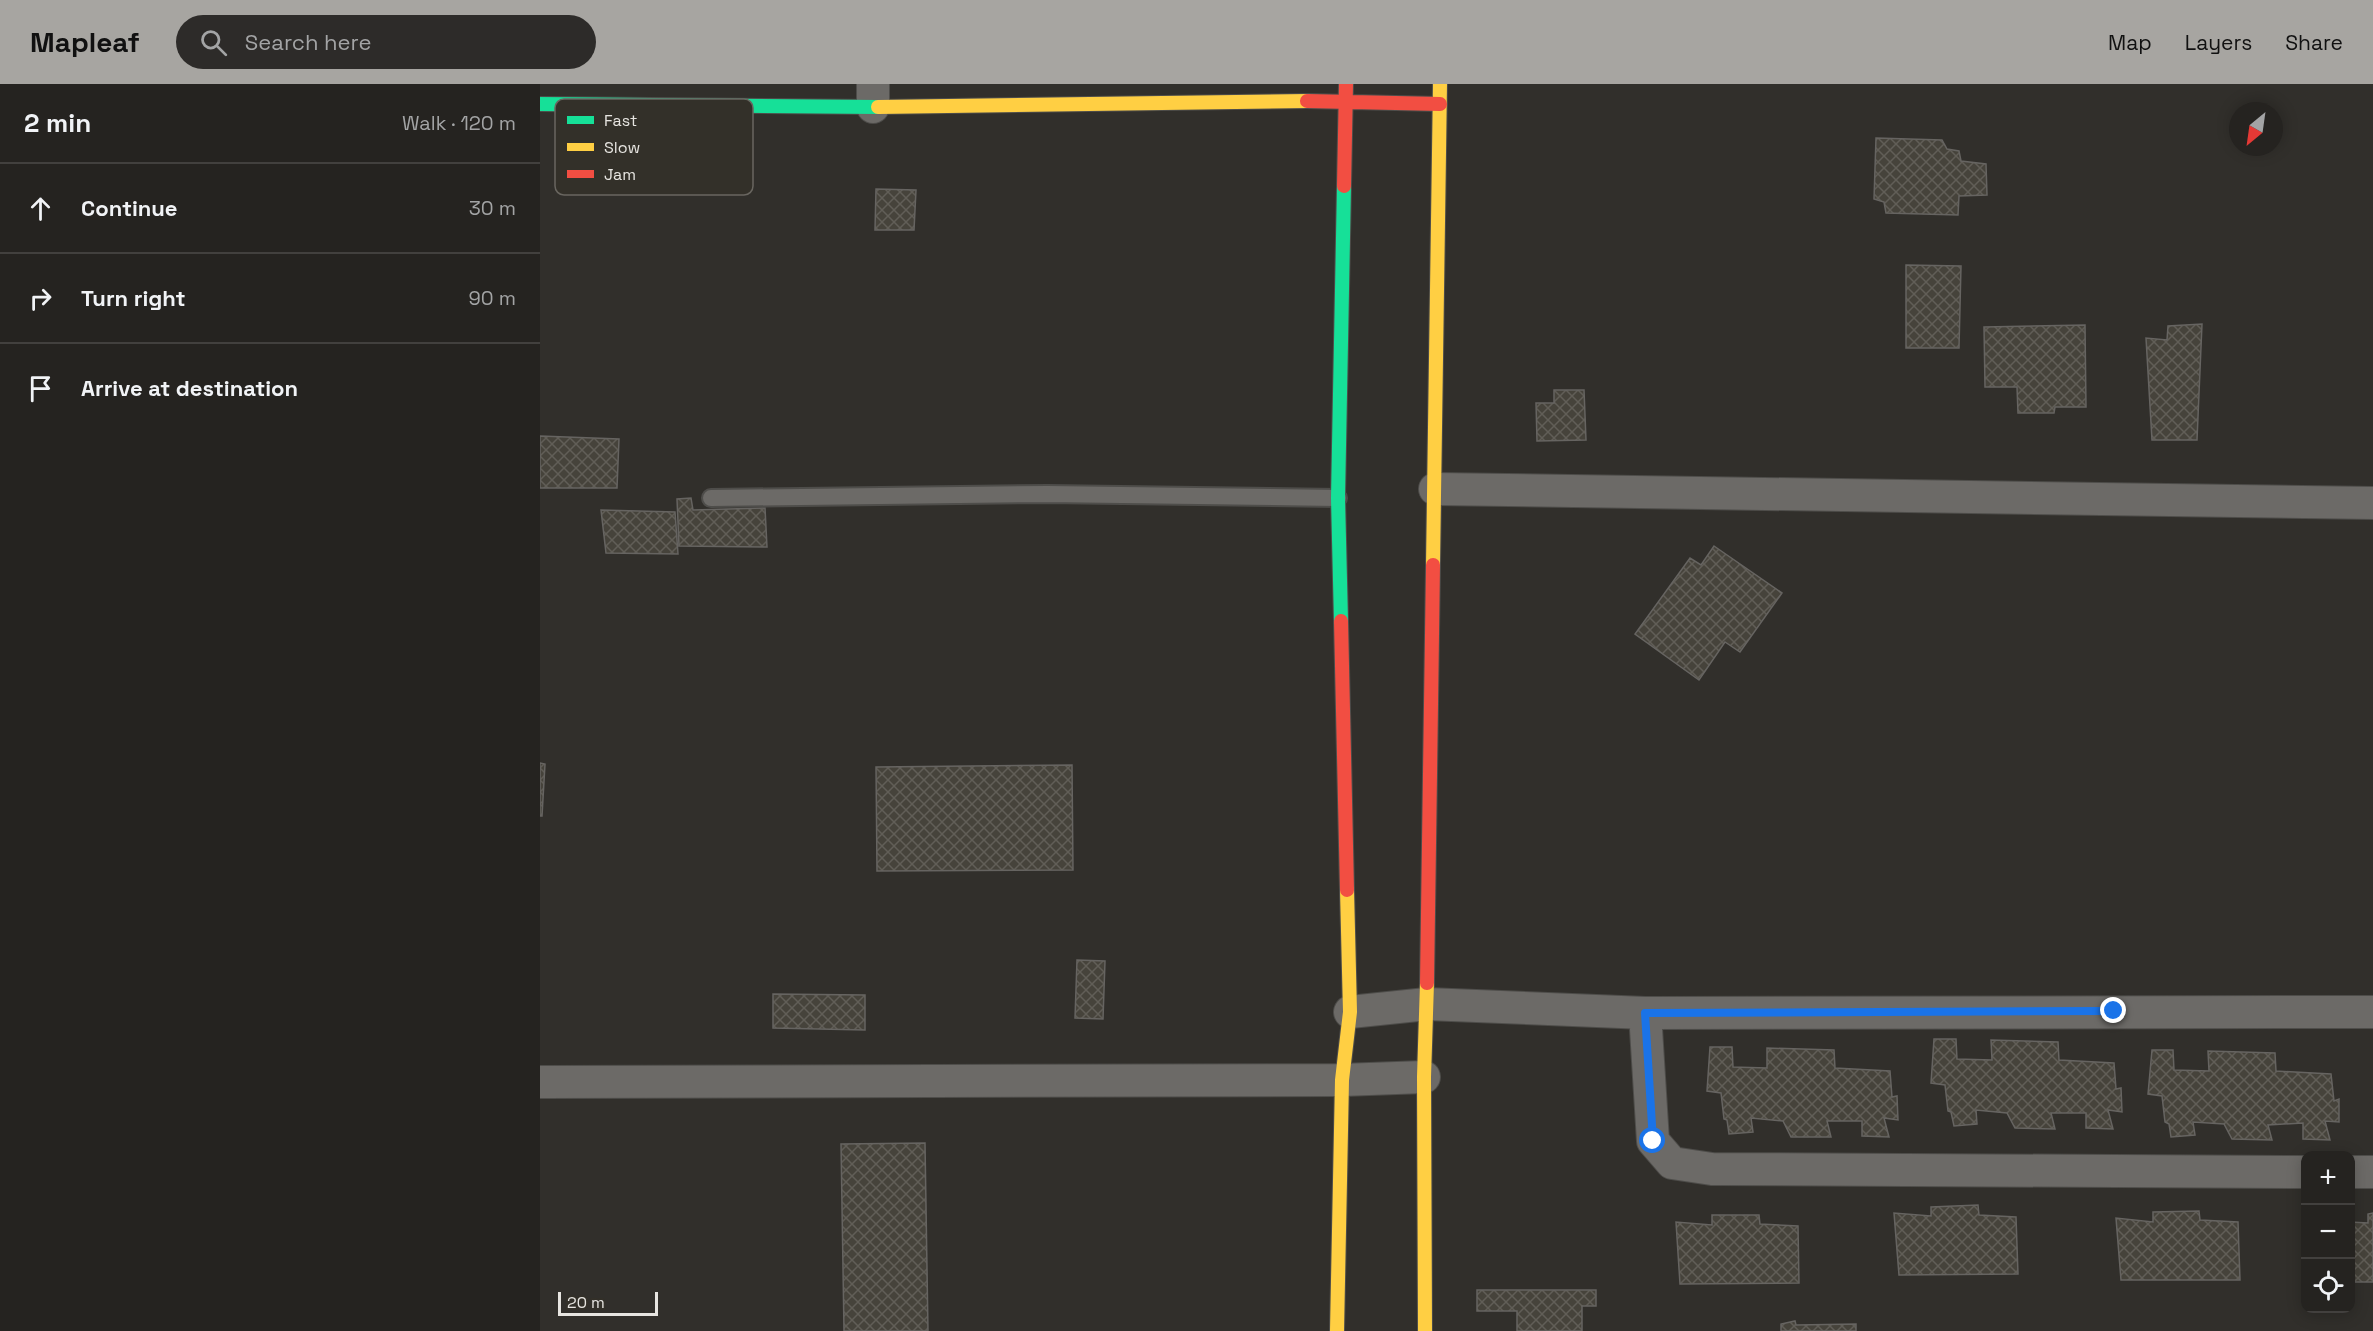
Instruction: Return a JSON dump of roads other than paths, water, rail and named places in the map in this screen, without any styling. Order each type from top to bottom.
[{"type":"main road","points":[[1337,1331],[1342,1080],[1350,1012],[1338,498],[1346,84]]},
{"type":"main road","points":[[1425,1331],[1424,1077],[1427,1005],[1440,84]]},
{"type":"main road","points":[[725,99],[873,95],[1440,104]]},
{"type":"main road","points":[[540,104],[555,104]]},
{"type":"street","points":[[1435,489],[2373,503]]},
{"type":"street","points":[[1350,1012],[1427,1005],[1645,1013],[2373,1012]]},
{"type":"street","points":[[1645,1013],[1653,1141],[1672,1163],[1712,1169],[2301,1172]]},
{"type":"street","points":[[540,1082],[1342,1080],[1424,1077]]},
{"type":"street","points":[[2355,1172],[2373,1172]]},
{"type":"lane","points":[[711,498],[1047,494],[1338,498]]}]
